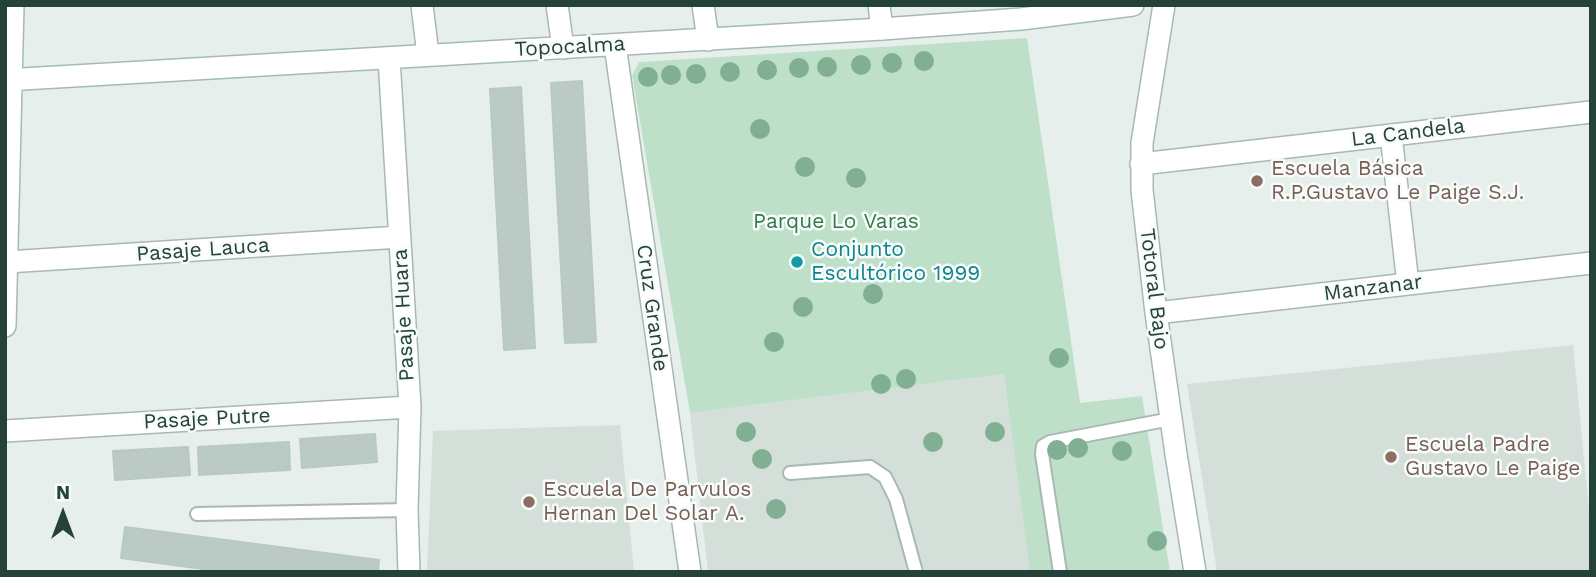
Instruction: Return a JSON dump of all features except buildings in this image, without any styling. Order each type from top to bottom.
[{"type":"street","points":[[5,326],[8,80],[13,5]]},
{"type":"street","points":[[422,5],[428,55]]},
{"type":"street","points":[[557,5],[563,48]]},
{"type":"street","points":[[704,5],[708,40]]},
{"type":"street","points":[[879,5],[882,29]]},
{"type":"street","name":"Topocalma","points":[[8,80],[882,29],[1020,12],[1133,5]]},
{"type":"street","name":"Totoral Bajo","points":[[1164,5],[1145,123],[1141,164],[1142,190],[1156,313],[1195,572]]},
{"type":"street","name":"Cruz Grande","points":[[615,45],[690,572]]},
{"type":"street","name":"Pasaje Huara","points":[[389,58],[410,407],[407,510],[409,572]]},
{"type":"street","name":"La Candela","points":[[1141,164],[1591,112]]},
{"type":"street","points":[[1391,135],[1408,284]]},
{"type":"street","name":"Pasaje Lauca","points":[[7,262],[400,237]]},
{"type":"street","name":"Manzanar","points":[[1156,313],[1591,262]]},
{"type":"street","name":"Pasaje Putre","points":[[5,431],[410,407]]},
{"type":"lane","points":[[1060,572],[1043,446],[1050,442],[1171,419]]},
{"type":"lane","points":[[790,474],[870,467],[885,477],[896,499],[916,572]]},
{"type":"lane","points":[[197,514],[407,510]]},
{"type":"shaded area","name":"Escuela Padre Gustavo Le Paige","points":[[1573,345],[1591,531],[1591,572],[1217,572],[1187,384]]},
{"type":"shaded area","points":[[1004,374],[1031,572],[708,572],[690,413]]},
{"type":"shaded area","name":"Escuela De Parvulos Hernan Del Solar A.","points":[[620,425],[634,572],[427,572],[433,431]]},
{"type":"green space","name":"Parque Lo Varas","points":[[1027,38],[1080,403],[1142,396],[1170,572],[1030,572],[1004,374],[690,413],[632,75],[639,62]]},
{"type":"place","name":"Escuela Básica R.P.Gustavo Le Paige S.J.","points":[[1257,181]]},
{"type":"place","name":"Conjunto Escultórico 1999","points":[[797,262]]},
{"type":"place","name":"Escuela Padre Gustavo Le Paige","points":[[1391,457]]},
{"type":"place","name":"Escuela De Parvulos Hernan Del Solar A.","points":[[529,502]]}]
